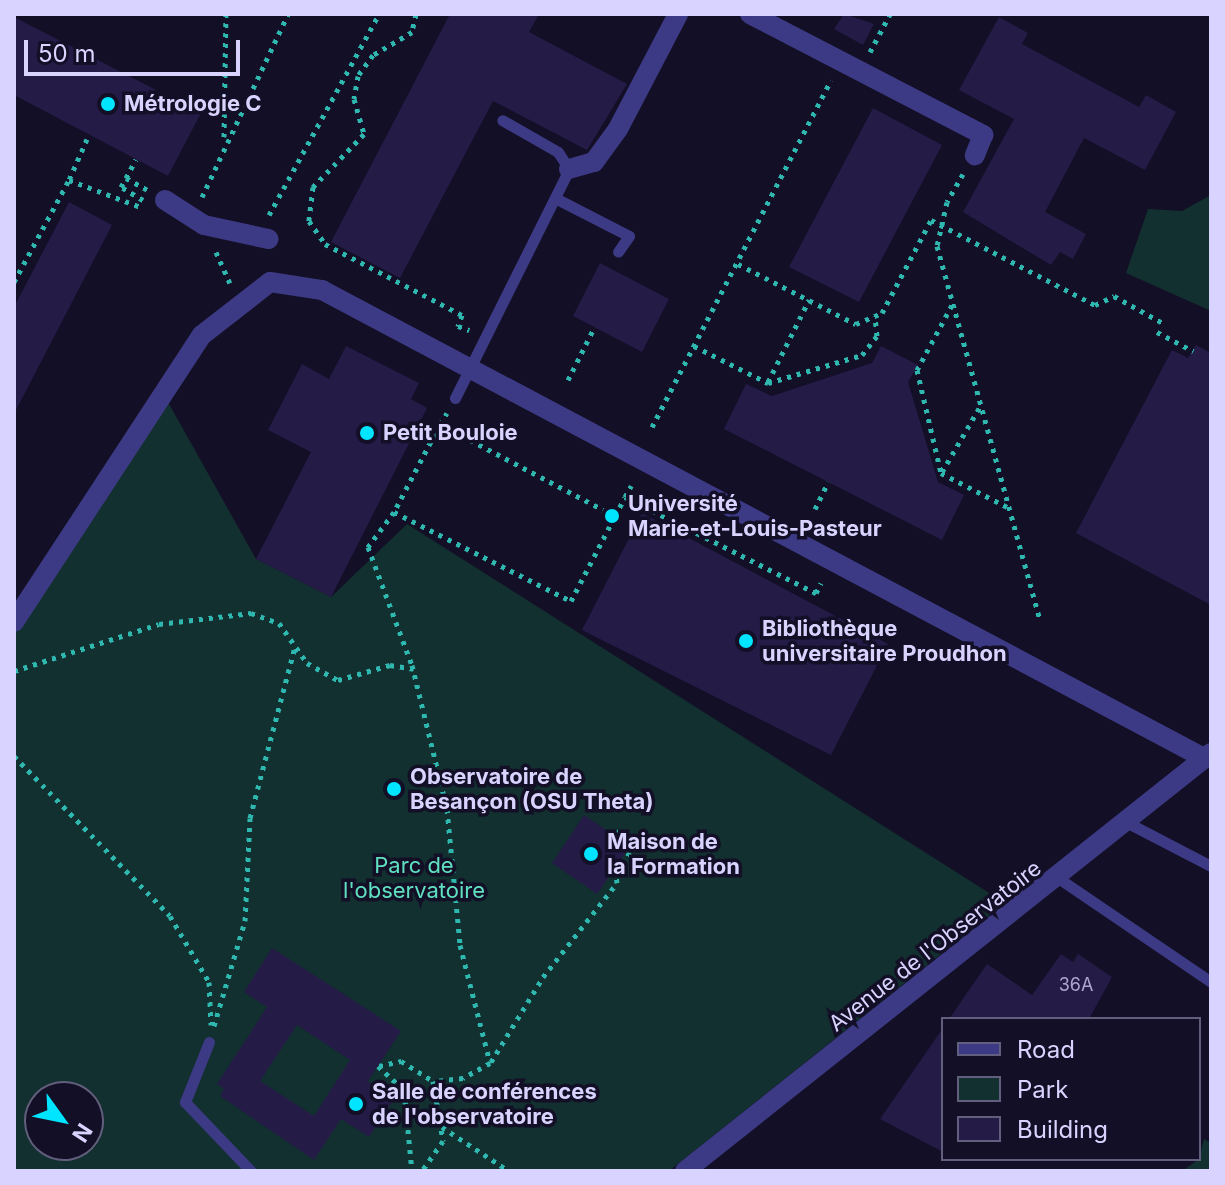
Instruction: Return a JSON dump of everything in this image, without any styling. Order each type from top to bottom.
[{"type":"street","points":[[569,169],[594,162],[618,129],[678,14]]},
{"type":"street","points":[[750,14],[983,135],[975,155]]},
{"type":"street","points":[[157,195],[204,225],[267,233]]},
{"type":"street","points":[[14,622],[202,335],[239,303],[270,282],[322,290],[472,372],[1209,758]]},
{"type":"street","name":"Avenue de l'Observatoire","points":[[685,1171],[1061,880],[1209,758]]},
{"type":"lane","points":[[455,398],[472,372],[569,169],[558,152],[502,120]]},
{"type":"lane","points":[[555,198],[629,236],[618,252]]},
{"type":"lane","points":[[1128,823],[1211,866]]},
{"type":"lane","points":[[1061,880],[1211,982]]},
{"type":"lane","points":[[209,1042],[185,1102],[251,1171]]},
{"type":"path","points":[[224,139],[226,14]]},
{"type":"path","points":[[239,303],[204,225],[201,190],[288,14]]},
{"type":"path","points":[[267,233],[379,14]]},
{"type":"path","points":[[416,14],[412,32],[373,55],[358,76],[354,99],[364,134],[313,187],[309,221],[325,244],[462,315],[458,326],[470,330]]},
{"type":"path","points":[[860,71],[890,14]]},
{"type":"path","points":[[652,427],[841,61]]},
{"type":"path","points":[[14,282],[69,180],[87,139]]},
{"type":"path","points":[[69,180],[141,211],[146,202],[121,187],[136,159]]},
{"type":"path","points":[[126,178],[157,195]]},
{"type":"path","points":[[953,190],[937,246],[1040,620]]},
{"type":"path","points":[[694,346],[768,383],[862,355],[877,336],[875,316],[931,220],[1095,305],[1114,296],[1163,323]]},
{"type":"path","points":[[738,264],[856,324],[875,316]]},
{"type":"path","points":[[768,383],[809,300]]},
{"type":"path","points":[[953,304],[917,370],[941,473],[1009,508]]},
{"type":"path","points":[[568,380],[594,328]]},
{"type":"path","points":[[1157,332],[1193,351]]},
{"type":"path","points":[[455,398],[394,512],[368,547],[414,669],[447,809],[460,945],[490,1063]]},
{"type":"path","points":[[941,473],[981,405]]},
{"type":"path","points":[[440,424],[615,516]]},
{"type":"path","points":[[815,509],[828,482]]},
{"type":"path","points":[[394,512],[571,601],[631,486]]},
{"type":"path","points":[[625,497],[816,593],[821,583]]},
{"type":"path","points":[[731,550],[737,539]]},
{"type":"path","points":[[14,671],[159,624],[251,613],[279,623],[307,663],[338,680],[390,665],[414,669]]},
{"type":"path","points":[[209,1042],[245,921],[250,818],[295,646]]},
{"type":"path","points":[[14,756],[170,916],[209,982],[209,1042]]},
{"type":"path","points":[[412,1171],[404,1090],[378,1066],[401,1061],[433,1081],[463,1078],[490,1063],[543,977],[617,883],[615,871],[635,844],[616,831]]},
{"type":"path","points":[[422,1171],[437,1158],[442,1127],[433,1081]]},
{"type":"path","points":[[442,1127],[509,1171]]},
{"type":"green space","points":[[1211,195],[1211,311],[1126,273],[1148,209],[1182,211]]},
{"type":"green space","name":"Parc de l'observatoire","points":[[164,395],[256,559],[331,597],[407,524],[1005,903],[669,1171],[14,1171],[14,629]]},
{"type":"green space","points":[[1204,1139],[1211,1143],[1211,1171],[1182,1171],[1201,1161]]},
{"type":"building","points":[[450,14],[539,14],[529,32],[627,84],[587,150],[493,101],[400,278],[331,242]]},
{"type":"building","points":[[844,14],[874,24],[863,45],[834,29]]},
{"type":"building","name":"Métrologie C","points":[[14,17],[201,113],[168,176],[14,95]]},
{"type":"building","points":[[999,17],[1028,33],[1022,44],[1139,107],[1146,95],[1176,112],[1145,170],[1084,138],[1045,212],[1086,234],[1073,259],[1060,252],[1051,265],[963,212],[1014,119],[959,90]]},
{"type":"building","points":[[873,108],[942,145],[859,302],[789,267]]},
{"type":"building","points":[[69,202],[112,225],[14,414],[14,307]]},
{"type":"building","points":[[600,263],[669,299],[642,352],[573,316]]},
{"type":"building","points":[[1196,345],[1211,353],[1211,605],[1076,533],[1172,350],[1188,358]]},
{"type":"building","points":[[346,346],[419,383],[411,399],[427,408],[331,597],[256,559],[311,452],[268,430],[302,364],[329,379]]},
{"type":"building","points":[[881,346],[918,365],[908,382],[938,482],[964,495],[942,540],[724,429],[746,384],[772,396],[872,363]]},
{"type":"building","name":"Bibliothèque universitaire Proudhon","points":[[642,513],[888,644],[831,755],[582,630]]},
{"type":"building","name":"Maison de la Formation","points":[[584,815],[630,846],[597,894],[552,863]]},
{"type":"building","points":[[272,948],[401,1031],[368,1081],[392,1102],[369,1137],[341,1119],[314,1160],[220,1096],[224,1089],[217,1084],[267,1007],[244,992]],"holes":[[[297,1025],[350,1060],[314,1116],[260,1081]]]},
{"type":"building","points":[[1061,954],[1073,962],[1078,954],[1112,977],[1090,1017],[950,1017],[987,964],[1032,995]]},
{"type":"building","points":[[941,1031],[941,1151],[880,1119]]},
{"type":"place","name":"Métrologie C","points":[[108,104]]},
{"type":"place","name":"Petit Bouloie","points":[[367,433]]},
{"type":"place","name":"Université Marie-et-Louis-Pasteur","points":[[612,516]]},
{"type":"place","name":"Bibliothèque universitaire Proudhon","points":[[746,641]]},
{"type":"place","name":"Observatoire de Besançon (OSU Theta)","points":[[394,789]]},
{"type":"place","name":"Maison de la Formation","points":[[591,854]]},
{"type":"place","name":"Salle de conférences de l'observatoire","points":[[356,1104]]}]
